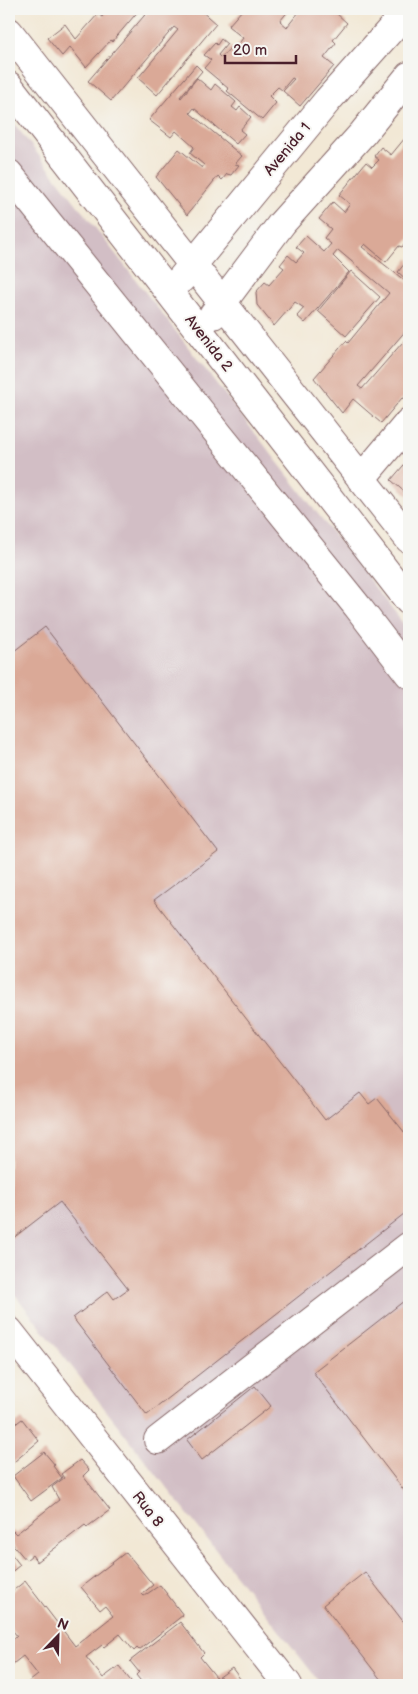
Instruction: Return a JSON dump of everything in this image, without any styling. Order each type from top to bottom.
[{"type":"street","name":"Avenida 1","points":[[170,293],[328,100],[409,9]]},
{"type":"street","points":[[9,32],[409,539]]},
{"type":"street","points":[[200,332],[282,223],[363,133],[409,76]]},
{"type":"street","name":"Avenida 2","points":[[9,86],[409,601]]},
{"type":"street","points":[[9,174],[345,590],[409,674]]},
{"type":"street","points":[[361,479],[409,422]]},
{"type":"street","points":[[158,1440],[409,1246]]},
{"type":"street","name":"Rua 8","points":[[9,1331],[288,1685]]},
{"type":"shaded area","points":[[9,117],[409,631],[409,1685],[322,1685],[9,1287]]},
{"type":"building","points":[[103,9],[140,9],[112,42],[111,40],[86,67],[70,47],[62,56],[47,38],[65,24],[76,39],[98,14],[102,17],[104,14],[100,12]]},
{"type":"building","points":[[150,9],[199,9],[216,24],[157,95],[138,78],[178,30],[174,27],[111,101],[88,81]]},
{"type":"building","points":[[243,9],[290,9],[280,21],[287,27],[299,12],[295,9],[334,9],[347,23],[333,40],[336,43],[324,58],[334,66],[300,106],[283,91],[294,79],[292,78],[282,90],[278,87],[269,96],[276,103],[262,120],[227,91],[229,89],[204,68],[211,60],[204,55],[215,43],[217,45],[221,39],[227,44],[218,55],[221,58],[231,47],[234,50],[243,38],[228,26]]},
{"type":"building","points":[[196,65],[202,71],[181,98],[197,78],[211,90],[215,84],[236,102],[232,107],[237,111],[240,107],[251,117],[240,130],[245,134],[236,144],[194,108],[190,113],[242,156],[235,164],[239,165],[231,175],[227,174],[222,180],[218,176],[187,215],[156,177],[179,149],[202,168],[204,165],[190,153],[194,147],[176,131],[171,137],[149,120]]},
{"type":"building","points":[[405,138],[409,142],[409,239],[402,247],[399,246],[386,262],[365,244],[362,247],[409,284],[409,329],[358,386],[362,389],[409,335],[409,392],[381,423],[353,399],[342,413],[314,378],[346,341],[348,343],[389,293],[338,250],[333,256],[349,272],[305,323],[297,316],[304,308],[295,302],[274,326],[257,305],[256,292],[265,282],[269,285],[284,268],[280,265],[288,255],[296,262],[304,253],[296,247],[306,236],[324,252],[331,244],[324,238],[331,229],[319,219],[333,202],[344,212],[350,204],[339,195],[366,162],[372,167],[379,160],[374,156],[381,147],[391,155]]},
{"type":"building","points":[[409,258],[409,282],[398,272]]},
{"type":"building","points":[[351,271],[380,297],[346,336],[318,311]]},
{"type":"building","points":[[409,459],[409,496],[391,480]]},
{"type":"building","points":[[45,627],[218,852],[154,900],[325,1120],[360,1093],[369,1104],[377,1098],[409,1138],[409,1210],[147,1415],[73,1318],[108,1291],[114,1299],[128,1289],[60,1202],[12,1239],[9,1235],[9,655]]},
{"type":"building","points":[[409,1297],[409,1497],[313,1372]]},
{"type":"building","points":[[255,1386],[271,1406],[202,1460],[187,1440]]},
{"type":"building","points":[[22,1419],[39,1441],[9,1466],[9,1429]]},
{"type":"building","points":[[44,1452],[55,1465],[53,1466],[62,1478],[31,1501],[13,1476]]},
{"type":"building","points":[[80,1460],[89,1470],[83,1476],[110,1510],[87,1527],[85,1525],[37,1562],[32,1555],[26,1560],[9,1540],[9,1535],[13,1531],[16,1534],[59,1500],[52,1487],[64,1478],[61,1474]]},
{"type":"building","points":[[9,1551],[20,1565],[9,1574]]},
{"type":"building","points":[[126,1552],[153,1585],[142,1594],[144,1596],[160,1585],[183,1615],[139,1650],[137,1648],[134,1651],[120,1634],[104,1647],[102,1645],[86,1657],[103,1678],[119,1666],[134,1685],[25,1685],[38,1675],[23,1656],[9,1667],[9,1643],[17,1636],[9,1626],[9,1594],[25,1581],[75,1646],[113,1616],[105,1606],[100,1610],[81,1587]]},
{"type":"building","points":[[365,1572],[409,1629],[409,1685],[385,1685],[323,1605]]},
{"type":"building","points":[[180,1622],[204,1653],[200,1657],[220,1682],[218,1678],[232,1668],[241,1680],[234,1685],[150,1685],[147,1682],[144,1685],[136,1675],[139,1672],[130,1661]]}]
